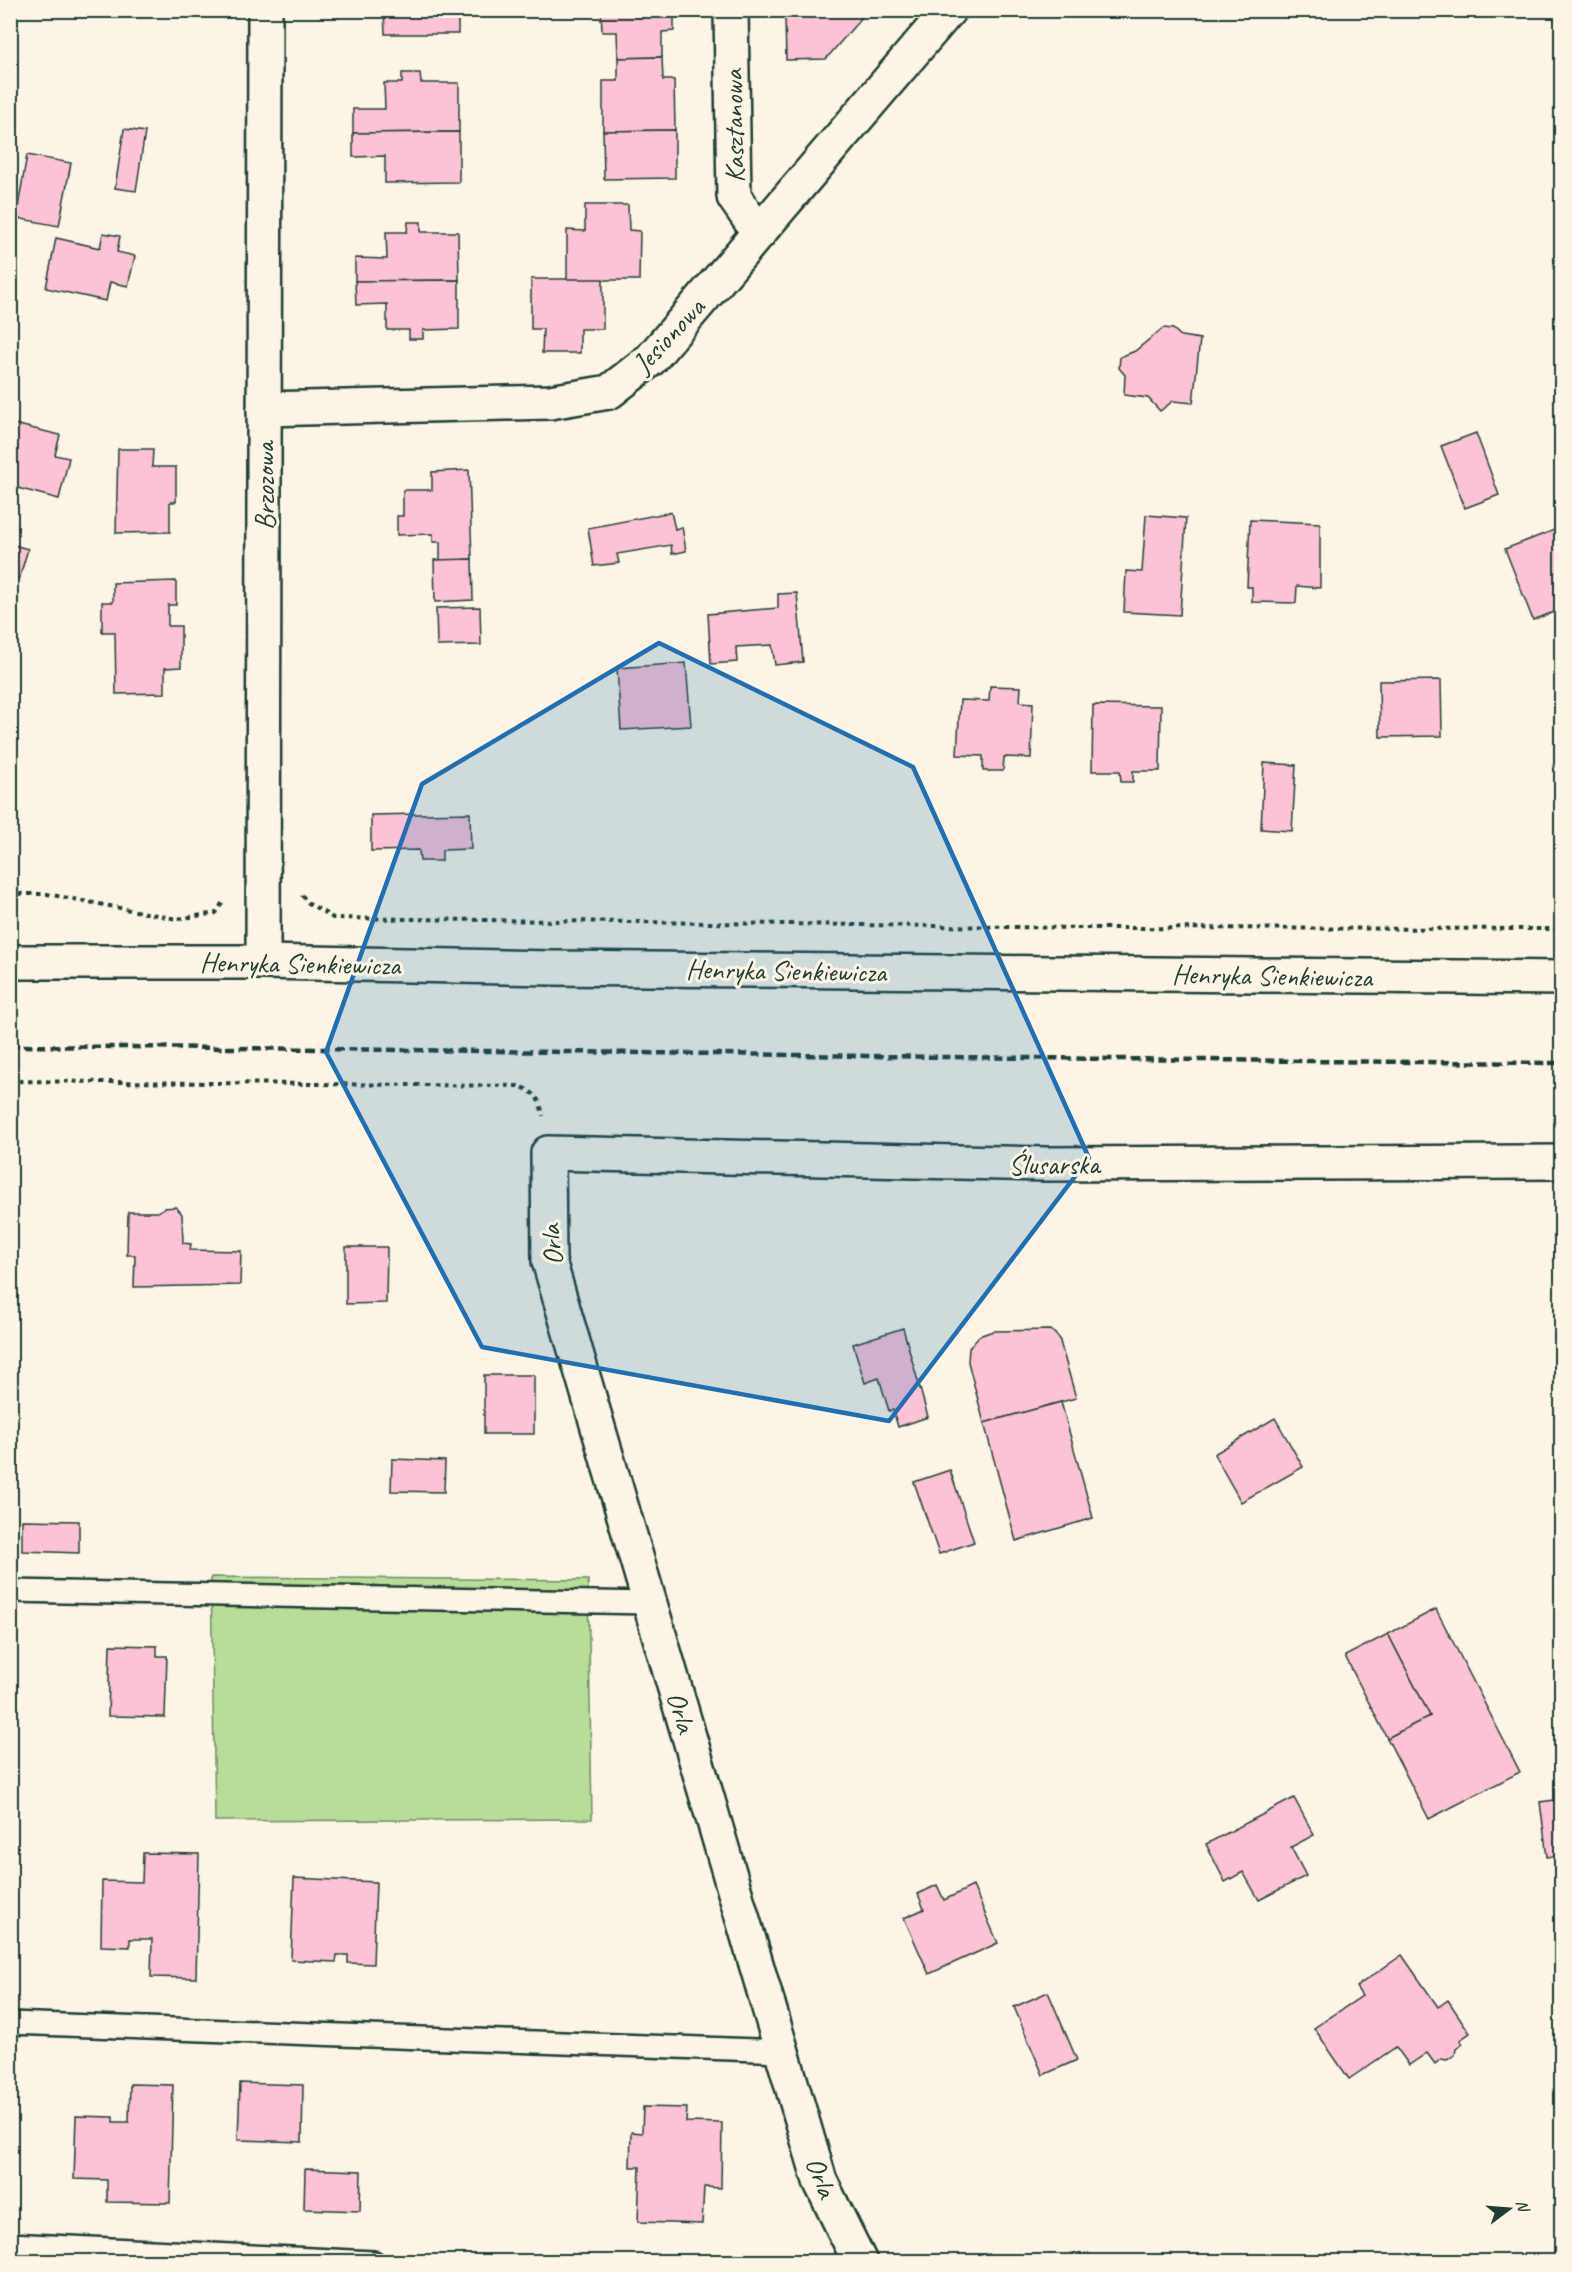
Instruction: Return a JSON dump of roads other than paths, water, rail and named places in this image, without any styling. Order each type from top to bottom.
[{"type":"street","name":"Brzozowa","points":[[263,962],[265,10]]},
{"type":"street","name":"Kasztanowa","points":[[731,10],[734,197],[759,233]]},
{"type":"street","name":"Jesionowa","points":[[264,409],[550,402],[609,392],[651,359],[949,10]]},
{"type":"street","name":"Henryka Sienkiewicza","points":[[10,962],[263,962],[587,968],[1562,978]]},
{"type":"street","name":"Ślusarska","points":[[548,1152],[1046,1164],[1562,1162]]},
{"type":"street","name":"Orla","points":[[548,1152],[549,1261],[820,2181],[860,2262]]},
{"type":"lane","points":[[10,1591],[650,1604]]},
{"type":"lane","points":[[10,2023],[782,2051]]},
{"type":"lane","points":[[10,2244],[374,2262]]},
{"type":"railway","points":[[10,1046],[1562,1063]]}]
